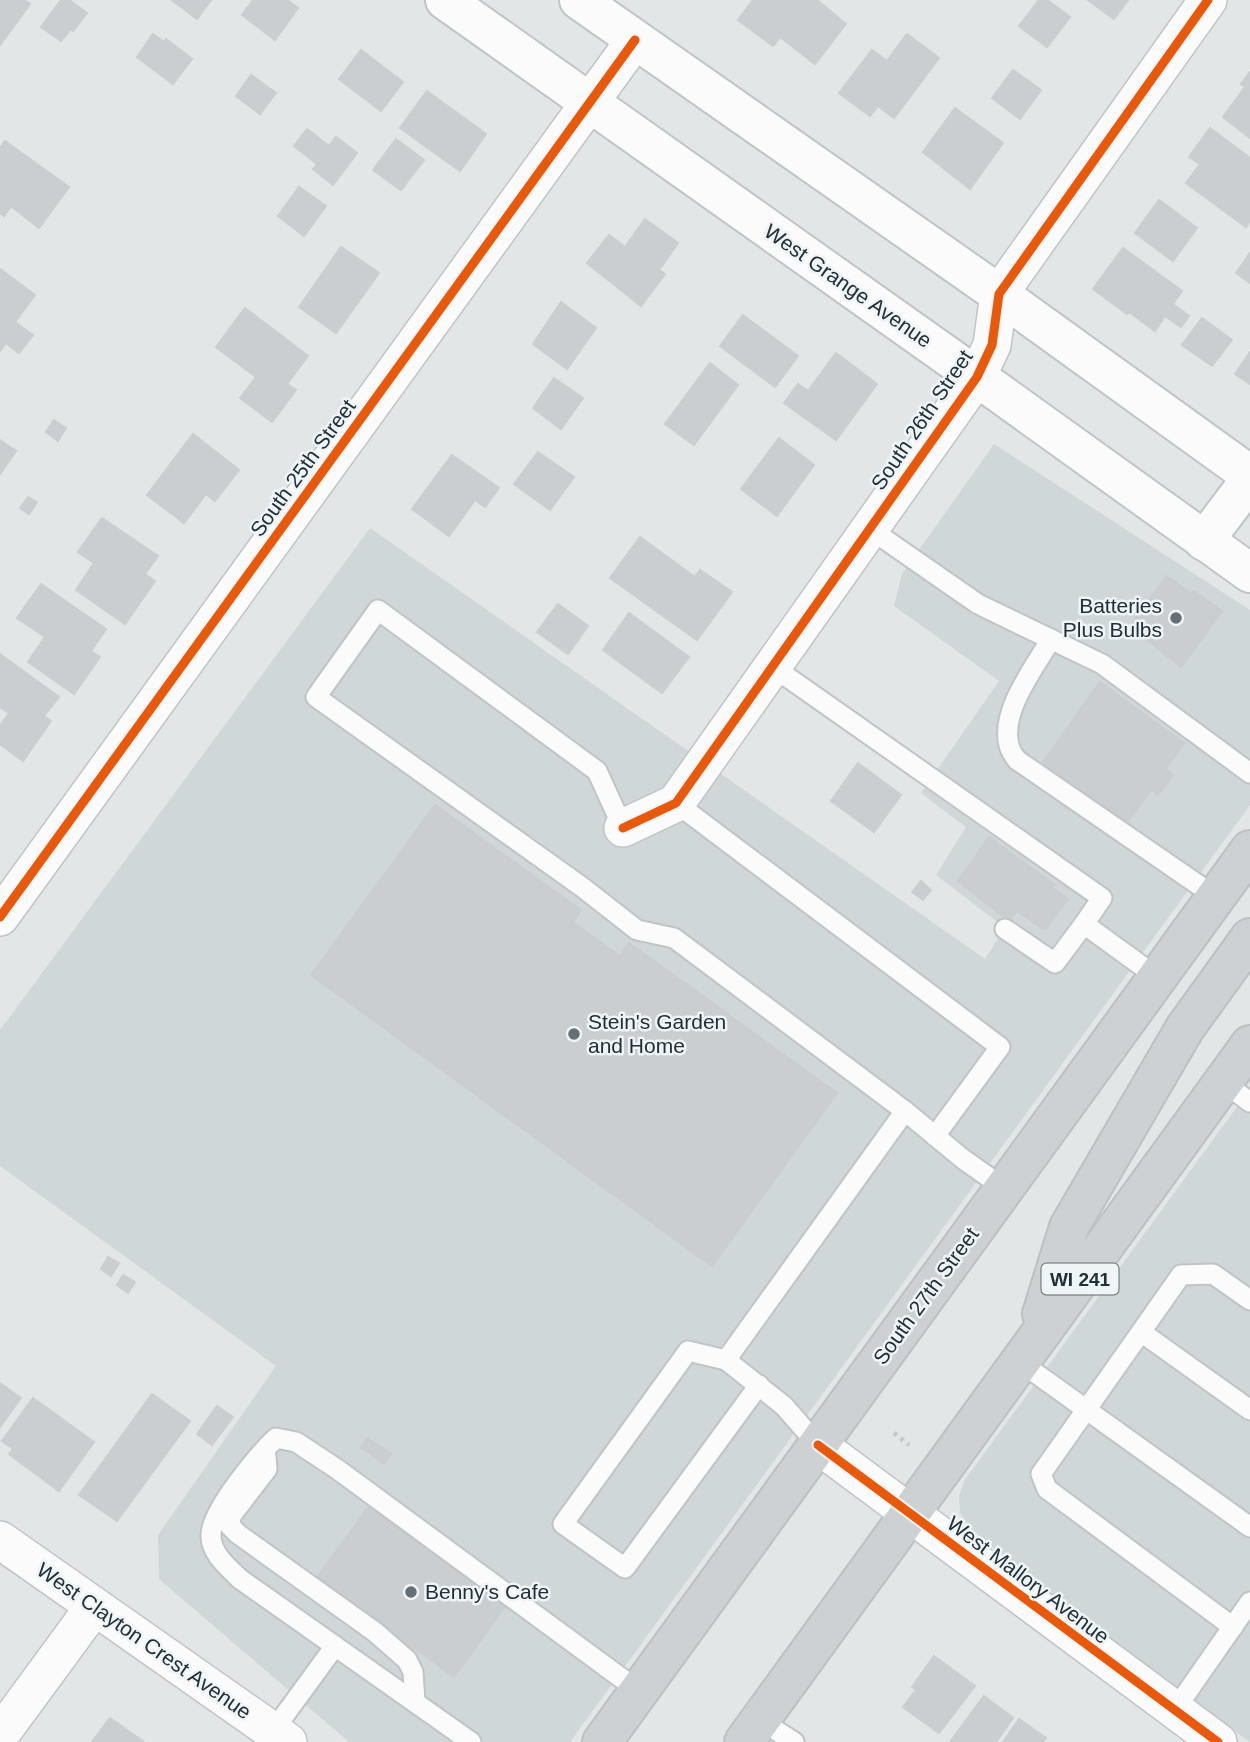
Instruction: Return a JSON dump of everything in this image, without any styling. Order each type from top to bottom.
[{"type":"main road","name":"South 27th Street","points":[[602,1742],[1250,850]]},
{"type":"main road","points":[[1027,1352],[1069,1227],[1185,1028],[1250,938]]},
{"type":"main road","name":"WI 241","points":[[752,1731],[1027,1352],[1237,1092],[1250,1045]]},
{"type":"street","name":"West Grange Avenue","points":[[445,0],[1250,573]]},
{"type":"street","points":[[579,0],[999,294],[1250,478],[1204,541]]},
{"type":"street","name":"South 26th Street","points":[[623,828],[676,803],[773,667],[977,377],[992,345],[999,294],[1208,0]]},
{"type":"street","name":"South 25th Street","points":[[0,917],[635,40]]},
{"type":"street","name":"West Mallory Avenue","points":[[818,1445],[1218,1742]]},
{"type":"street","name":"West Clayton Crest Avenue","points":[[0,1540],[280,1737]]},
{"type":"street","points":[[0,1735],[94,1607]]},
{"type":"lane","points":[[870,529],[978,604],[1102,664],[1250,773]]},
{"type":"lane","points":[[623,828],[597,771],[377,610],[316,697],[582,887],[637,930],[674,938],[1003,1188]]},
{"type":"lane","points":[[1052,639],[1014,704],[1008,727],[1009,745],[1017,760],[1216,897]]},
{"type":"lane","points":[[773,667],[1102,898],[1055,963],[1005,929]]},
{"type":"lane","points":[[676,803],[1000,1047],[935,1136]]},
{"type":"lane","points":[[1084,924],[1157,977]]},
{"type":"lane","points":[[726,1360],[905,1111]]},
{"type":"lane","points":[[1233,1627],[1046,1489],[1041,1474],[1181,1275],[1213,1274],[1250,1300]]},
{"type":"lane","points":[[1141,1332],[1250,1410]]},
{"type":"lane","points":[[760,1385],[625,1568],[563,1524],[688,1352],[726,1360],[760,1385],[784,1406],[818,1445]]},
{"type":"lane","points":[[1027,1352],[1086,1410],[1250,1527]]},
{"type":"lane","points":[[464,1737],[240,1579],[220,1559],[210,1537],[216,1513],[265,1448],[276,1438],[296,1442],[337,1469],[639,1691]]},
{"type":"lane","points":[[265,1448],[267,1469],[231,1516],[230,1526],[375,1632],[385,1644],[408,1660],[413,1672],[415,1702]]},
{"type":"lane","points":[[1174,1711],[1250,1602]]},
{"type":"lane","points":[[280,1737],[335,1646]]},
{"type":"lane","points":[[752,1731],[794,1742]]},
{"type":"path","points":[[894,1433],[909,1445]]},
{"type":"shaded area","points":[[994,444],[1250,610],[1250,805],[570,1742],[349,1742],[159,1579],[158,1535],[276,1366],[0,1166],[0,1030],[370,528],[985,959],[1005,928],[936,875],[966,827],[921,793],[999,681],[894,606],[902,574]]},
{"type":"shaded area","points":[[1250,1089],[1250,1742],[1091,1630],[970,1528],[960,1513],[959,1497],[964,1481]]},
{"type":"building","points":[[0,0],[24,0],[30,4],[0,45]]},
{"type":"building","points":[[61,0],[69,0],[87,13],[61,41],[41,27]]},
{"type":"building","points":[[172,0],[211,0],[197,19]]},
{"type":"building","points":[[253,0],[287,0],[298,8],[275,40],[242,15]]},
{"type":"building","points":[[753,0],[817,0],[846,24],[815,64],[780,37],[773,46],[738,20]]},
{"type":"building","points":[[1039,0],[1047,0],[1070,17],[1047,47],[1019,26]]},
{"type":"building","points":[[1088,0],[1128,0],[1114,19]]},
{"type":"building","points":[[153,34],[164,42],[166,39],[192,59],[173,84],[137,57]]},
{"type":"building","points":[[907,34],[939,58],[894,118],[878,106],[870,116],[839,93],[872,50],[887,61]]},
{"type":"building","points":[[361,50],[403,82],[381,111],[339,79]]},
{"type":"building","points":[[1013,70],[1041,90],[1020,119],[992,98]]},
{"type":"building","points":[[1250,72],[1250,138],[1223,117],[1245,87],[1241,84]]},
{"type":"building","points":[[251,75],[276,93],[260,114],[236,96]]},
{"type":"building","points":[[427,91],[486,134],[460,171],[400,128]]},
{"type":"building","points":[[955,108],[1003,143],[970,189],[923,152]]},
{"type":"building","points":[[1210,128],[1250,158],[1250,221],[1246,227],[1186,183],[1200,164],[1189,157]]},
{"type":"building","points":[[307,129],[329,146],[336,137],[357,153],[333,185],[313,169],[317,164],[294,146]]},
{"type":"building","points":[[396,139],[424,160],[401,190],[373,170]]},
{"type":"building","points":[[5,141],[69,187],[39,228],[11,206],[4,216],[0,213],[0,148]]},
{"type":"building","points":[[299,187],[326,206],[304,236],[278,216]]},
{"type":"building","points":[[1159,200],[1197,228],[1173,261],[1135,233]]},
{"type":"building","points":[[645,219],[678,243],[659,270],[665,274],[641,306],[587,263],[609,235],[625,247]]},
{"type":"building","points":[[341,247],[379,273],[336,333],[299,307]]},
{"type":"building","points":[[1123,248],[1182,291],[1173,304],[1189,316],[1181,327],[1165,316],[1155,331],[1093,289]]},
{"type":"building","points":[[1250,253],[1250,283],[1236,273]]},
{"type":"building","points":[[0,269],[35,295],[15,322],[33,335],[19,353],[6,343],[0,351]]},
{"type":"building","points":[[561,302],[596,328],[567,369],[533,344]]},
{"type":"building","points":[[245,308],[308,356],[287,384],[296,390],[272,422],[240,398],[256,377],[216,347]]},
{"type":"building","points":[[743,315],[798,356],[775,387],[720,346]]},
{"type":"building","points":[[1202,318],[1232,340],[1212,366],[1182,345]]},
{"type":"building","points":[[1250,352],[1250,384],[1235,374]]},
{"type":"building","points":[[836,353],[877,384],[836,440],[784,403],[798,384],[808,391]]},
{"type":"building","points":[[710,363],[738,385],[694,445],[665,424]]},
{"type":"building","points":[[554,378],[583,398],[561,429],[533,408]]},
{"type":"building","points":[[54,420],[66,428],[58,441],[46,432]]},
{"type":"building","points":[[193,434],[239,470],[215,501],[206,494],[184,523],[147,495]]},
{"type":"building","points":[[779,438],[814,465],[777,516],[741,489]]},
{"type":"building","points":[[0,440],[16,451],[0,474]]},
{"type":"building","points":[[538,452],[574,477],[550,510],[514,484]]},
{"type":"building","points":[[452,455],[499,488],[485,507],[475,500],[449,536],[412,509]]},
{"type":"building","points":[[28,497],[37,502],[29,514],[20,508]]},
{"type":"building","points":[[102,518],[158,556],[145,574],[155,581],[125,624],[76,590],[94,563],[78,552]]},
{"type":"building","points":[[640,537],[695,577],[700,570],[732,592],[697,640],[610,578]]},
{"type":"building","name":"Batteries Plus Bulbs","points":[[1167,576],[1222,611],[1181,667],[1130,626]]},
{"type":"building","points":[[41,584],[106,629],[91,651],[100,657],[74,694],[28,662],[45,637],[17,618]]},
{"type":"building","points":[[558,604],[588,626],[568,654],[537,632]]},
{"type":"building","points":[[629,613],[689,657],[662,693],[603,650]]},
{"type":"building","points":[[0,654],[59,697],[44,716],[51,721],[23,761],[0,744],[0,726],[9,713],[0,707]]},
{"type":"building","points":[[1100,682],[1184,743],[1165,769],[1173,775],[1158,795],[1152,789],[1127,823],[1043,762]]},
{"type":"building","points":[[858,763],[901,795],[874,832],[831,801]]},
{"type":"building","name":"Stein's Garden and Home","points":[[435,805],[581,910],[573,922],[620,956],[629,943],[837,1093],[712,1266],[311,975]]},
{"type":"building","points":[[989,837],[1055,885],[1052,888],[1068,899],[1045,930],[1017,911],[1009,921],[958,881]]},
{"type":"building","points":[[921,881],[931,890],[923,900],[912,892]]},
{"type":"building","points":[[108,1257],[119,1263],[111,1276],[101,1269]]},
{"type":"building","points":[[123,1275],[135,1282],[128,1293],[117,1285]]},
{"type":"building","points":[[0,1383],[21,1398],[0,1427]]},
{"type":"building","points":[[152,1394],[190,1421],[117,1521],[79,1495]]},
{"type":"building","points":[[33,1398],[94,1442],[59,1491],[9,1454],[13,1449],[2,1441]]},
{"type":"building","points":[[217,1406],[233,1417],[212,1445],[197,1434]]},
{"type":"building","points":[[367,1438],[391,1454],[384,1464],[361,1447]]},
{"type":"building","name":"Benny's Cafe","points":[[369,1506],[506,1605],[454,1677],[415,1648],[409,1656],[383,1637],[388,1630],[316,1579]]},
{"type":"building","points":[[934,1656],[975,1686],[939,1733],[903,1707],[916,1690],[912,1687]]},
{"type":"building","points":[[984,1696],[1013,1718],[996,1742],[950,1742]]},
{"type":"building","points":[[110,1718],[144,1742],[92,1742]]},
{"type":"building","points":[[1019,1719],[1046,1738],[1043,1742],[1003,1742]]},
{"type":"cycle path","points":[[623,828],[676,803],[977,377],[992,345],[999,294],[1208,0]]},
{"type":"cycle path","points":[[0,917],[635,40]]},
{"type":"cycle path","points":[[818,1445],[1218,1742]]},
{"type":"place","name":"Batteries Plus Bulbs","points":[[1176,618]]},
{"type":"place","name":"Stein's Garden and Home","points":[[574,1034]]},
{"type":"place","name":"Benny's Cafe","points":[[411,1592]]}]
